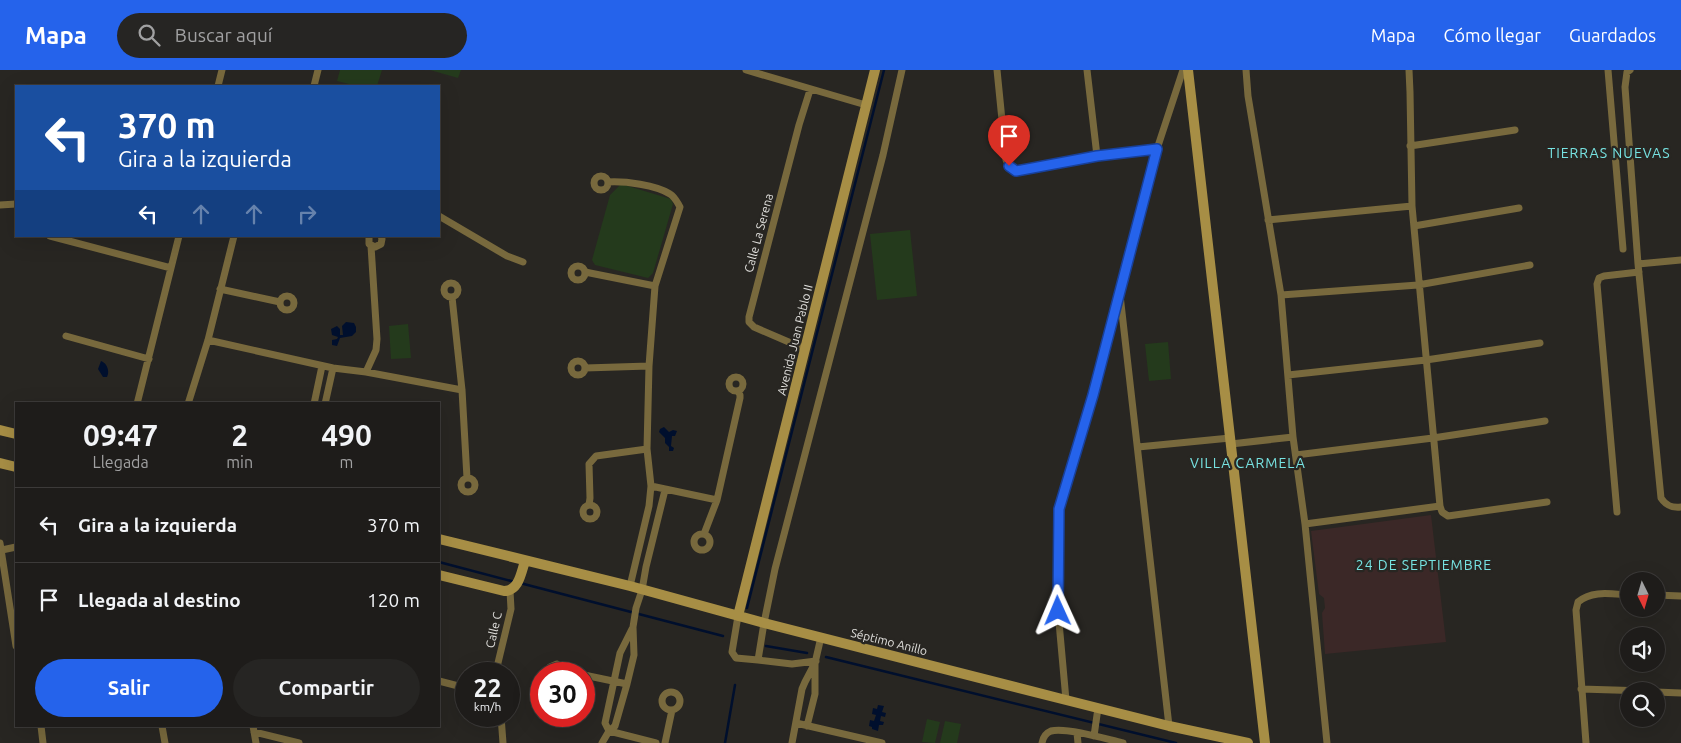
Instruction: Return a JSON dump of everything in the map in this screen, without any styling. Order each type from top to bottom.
[{"type":"street","points":[[218,85],[222,70]]},
{"type":"street","points":[[314,85],[318,70]]},
{"type":"street","points":[[746,70],[866,105]]},
{"type":"street","name":"Avenida Juan Pablo II","points":[[738,616],[875,70]]},
{"type":"street","points":[[758,660],[775,569],[883,154],[902,70]]},
{"type":"street","points":[[997,70],[1006,160],[1009,166],[1016,171],[1097,156],[1157,149]]},
{"type":"street","points":[[1087,70],[1097,156]]},
{"type":"street","points":[[1066,700],[1057,600],[1059,509],[1093,395],[1157,149],[1183,70]]},
{"type":"street","points":[[1188,70],[1265,743]]},
{"type":"street","points":[[1246,70],[1248,96],[1281,295],[1293,437],[1305,524],[1327,743]]},
{"type":"street","points":[[1409,70],[1412,206],[1440,506],[1442,512],[1448,516],[1547,502]]},
{"type":"street","points":[[1608,70],[1623,249]]},
{"type":"street","points":[[1630,70],[1627,72],[1625,87],[1638,264],[1661,498],[1667,505],[1681,507]]},
{"type":"street","name":"Calle La Serena","points":[[805,350],[754,327],[749,322],[748,317],[810,90]]},
{"type":"street","points":[[1410,146],[1515,130]]},
{"type":"street","points":[[608,182],[631,182],[665,192],[672,195],[680,207],[655,286],[649,366],[647,449],[651,486],[648,511],[630,586]]},
{"type":"street","points":[[0,205],[15,204]]},
{"type":"street","points":[[1268,220],[1412,206]]},
{"type":"street","points":[[1414,226],[1519,208]]},
{"type":"street","points":[[440,217],[507,256],[524,262]]},
{"type":"street","points":[[54,237],[171,268]]},
{"type":"street","points":[[138,402],[179,237]]},
{"type":"street","points":[[189,402],[208,340],[234,237]]},
{"type":"street","points":[[366,372],[376,350],[377,339],[369,237]]},
{"type":"street","points":[[371,246],[380,246],[381,237]]},
{"type":"street","points":[[1638,264],[1681,260]]},
{"type":"street","points":[[1281,295],[1418,284],[1530,265]]},
{"type":"street","points":[[585,272],[655,286]]},
{"type":"street","points":[[1617,512],[1597,284],[1599,278],[1604,276],[1639,272]]},
{"type":"street","points":[[220,289],[280,302]]},
{"type":"street","points":[[1120,290],[1169,726]]},
{"type":"street","points":[[452,297],[462,390],[467,478]]},
{"type":"street","points":[[66,336],[149,359]]},
{"type":"street","points":[[208,340],[322,366],[366,372],[462,390]]},
{"type":"street","points":[[1288,375],[1426,360],[1540,343]]},
{"type":"street","points":[[314,402],[322,366]]},
{"type":"street","points":[[585,368],[649,366]]},
{"type":"street","points":[[326,402],[333,368]]},
{"type":"street","points":[[704,534],[717,500],[740,398],[738,391]]},
{"type":"street","points":[[1296,455],[1433,438],[1545,421]]},
{"type":"street","points":[[0,430],[15,434]]},
{"type":"street","points":[[1138,447],[1293,437]]},
{"type":"street","points":[[589,505],[589,464],[592,459],[596,456],[647,449]]},
{"type":"street","points":[[0,463],[15,467]]},
{"type":"street","points":[[651,486],[717,500]]},
{"type":"street","points":[[602,743],[609,731],[615,726],[627,684],[634,654],[633,624],[636,608],[642,590],[665,490]]},
{"type":"street","points":[[1305,524],[1440,506]]},
{"type":"street","name":"Séptimo Anillo","points":[[440,539],[630,586],[764,623],[1066,700],[1097,713],[1248,743]]},
{"type":"street","points":[[15,547],[1,546],[15,636]]},
{"type":"street","points":[[440,575],[504,591],[512,590],[520,579],[525,561]]},
{"type":"street","name":"Calle C","points":[[498,662],[511,609],[512,590]]},
{"type":"street","points":[[1586,743],[1576,610],[1578,602],[1585,596],[1592,594],[1620,595]]},
{"type":"street","points":[[1665,595],[1681,596]]},
{"type":"street","points":[[738,616],[732,652],[736,658],[792,664],[815,662]]},
{"type":"street","points":[[633,624],[620,653],[605,723],[609,731],[656,743]]},
{"type":"street","points":[[792,743],[805,682],[815,662],[821,637]]},
{"type":"street","points":[[807,726],[816,686],[815,662]]},
{"type":"street","points":[[595,677],[627,684]]},
{"type":"street","points":[[440,681],[455,685]]},
{"type":"street","points":[[1581,688],[1620,690]]},
{"type":"street","points":[[1665,692],[1681,693]]},
{"type":"street","points":[[665,743],[672,710]]},
{"type":"street","points":[[1094,736],[1097,713]]},
{"type":"street","points":[[796,723],[882,743]]},
{"type":"street","points":[[40,727],[43,743]]},
{"type":"street","points":[[162,727],[165,743]]},
{"type":"street","points":[[502,727],[504,743]]},
{"type":"street","points":[[256,743],[254,729],[299,743]]},
{"type":"street","points":[[1042,740],[1049,732],[1055,730],[1123,743]]},
{"type":"street","points":[[1077,733],[1078,743]]},
{"type":"shaded area","points":[[1431,515],[1446,642],[1325,654],[1322,613],[1325,608],[1324,598],[1319,594],[1311,531]]},
{"type":"green space","points":[[340,70],[382,70],[377,85],[353,85],[337,81]]},
{"type":"green space","points":[[430,70],[461,70],[458,78]]},
{"type":"green space","points":[[621,184],[671,199],[673,204],[653,273],[648,278],[595,265],[592,260],[610,195]]},
{"type":"green space","points":[[910,230],[917,296],[877,300],[870,234]]},
{"type":"green space","points":[[408,324],[411,358],[391,359],[389,326]]},
{"type":"green space","points":[[1168,342],[1171,379],[1149,381],[1145,344]]},
{"type":"green space","points":[[927,719],[940,722],[935,743],[922,742]]},
{"type":"green space","points":[[945,721],[961,724],[957,743],[940,743]]},
{"type":"water","points":[[346,322],[354,323],[356,332],[352,336],[340,338],[337,346],[332,345],[332,340],[338,337],[332,335],[331,329],[337,326],[340,329],[340,335],[343,335],[342,326]]},
{"type":"water","points":[[101,361],[107,368],[107,377],[103,377],[98,369]]},
{"type":"water","points":[[664,427],[669,432],[677,431],[675,436],[672,436],[671,446],[674,448],[673,451],[669,451],[665,438],[659,432]]},
{"type":"water","points":[[878,705],[884,706],[882,712],[886,713],[885,717],[881,716],[880,721],[884,722],[883,725],[879,725],[878,731],[869,726],[870,720],[874,721],[876,715],[872,714],[873,708],[877,709]]},
{"type":"waterway","points":[[747,608],[884,70]]},
{"type":"waterway","points":[[440,562],[515,582]]},
{"type":"waterway","points":[[520,583],[723,636]]},
{"type":"waterway","points":[[766,646],[807,653]]},
{"type":"waterway","points":[[826,657],[1176,743]]},
{"type":"waterway","points":[[725,743],[735,685]]},
{"type":"district","name":"TIERRAS NUEVAS","points":[[1609,153]]},
{"type":"district","name":"VILLA CARMELA","points":[[1248,463]]},
{"type":"district","name":"24 DE SEPTIEMBRE","points":[[1424,565]]},
{"type":"route","points":[[1009,166],[1016,171],[1097,156],[1157,149],[1093,395],[1059,509],[1058,611]]}]
